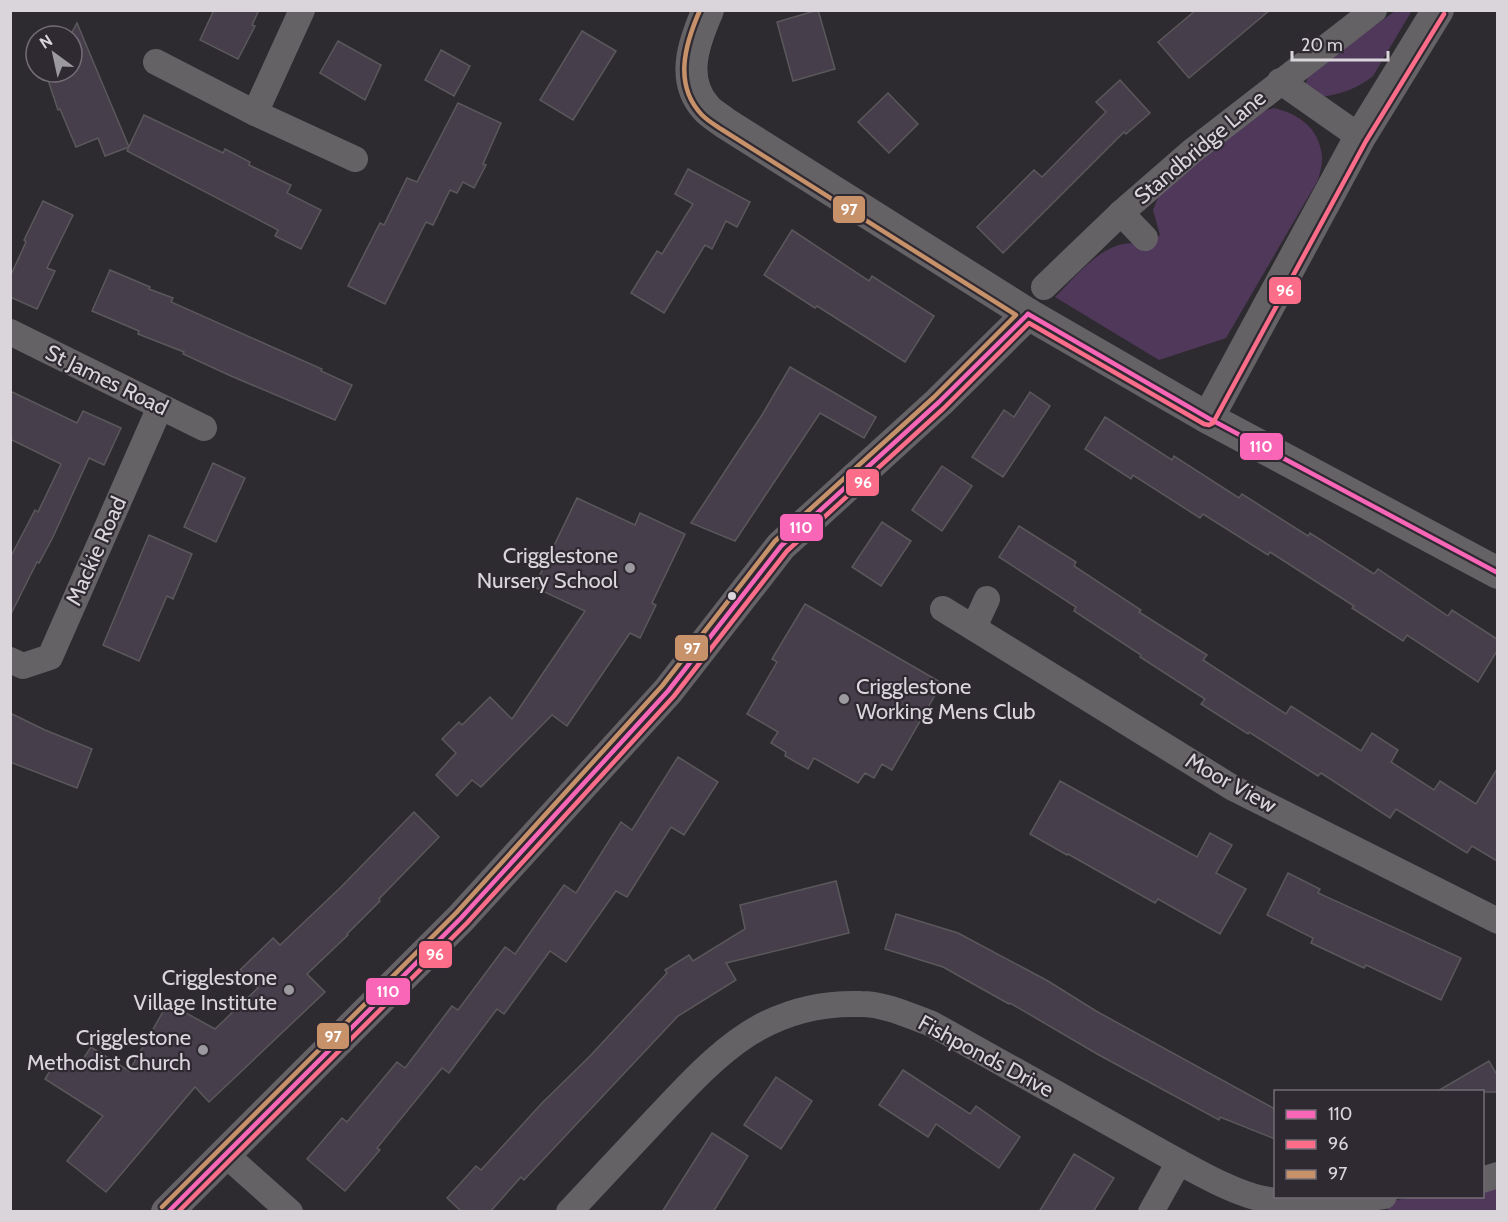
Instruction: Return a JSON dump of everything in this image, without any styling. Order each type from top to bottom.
[{"type":"street","points":[[255,113],[302,10]]},
{"type":"street","points":[[708,10],[698,33],[692,61],[691,81],[698,98],[707,109],[725,123],[1028,314],[1208,418],[1497,573]]},
{"type":"street","name":"Standbridge Lane","points":[[1044,287],[1121,213],[1191,152],[1374,10]]},
{"type":"street","points":[[1208,418],[1360,137],[1438,10]]},
{"type":"street","points":[[156,62],[255,113],[355,159]]},
{"type":"street","name":"Standbridge Lane","points":[[1280,81],[1360,137]]},
{"type":"street","name":"Standbridge Lane","points":[[1121,213],[1145,238]]},
{"type":"street","points":[[168,1212],[461,918],[668,691],[782,546],[939,402],[1028,314]]},
{"type":"street","name":"St James Road","points":[[10,332],[204,428]]},
{"type":"street","name":"Mackie Road","points":[[10,660],[23,666],[50,657],[160,407]]},
{"type":"street","points":[[974,627],[987,599]]},
{"type":"street","name":"Moor View","points":[[943,609],[1233,788],[1497,921]]},
{"type":"street","name":"Fishponds Drive","points":[[569,1212],[699,1073],[729,1046],[759,1026],[793,1013],[829,1005],[863,1004],[896,1011],[932,1023],[1179,1162],[1213,1180],[1256,1197],[1294,1202],[1365,1198]]},
{"type":"street","points":[[225,1154],[290,1212]]},
{"type":"street","points":[[1151,1212],[1179,1162]]},
{"type":"shaded area","points":[[1395,11],[1411,12],[1373,76],[1349,90],[1321,97],[1305,86],[1309,74]]},
{"type":"shaded area","points":[[1274,108],[1299,118],[1312,130],[1320,146],[1321,168],[1318,180],[1226,338],[1159,360],[1055,297],[1085,267],[1107,250],[1132,243],[1146,246],[1160,235],[1153,210],[1159,195],[1261,112]]},
{"type":"shaded area","points":[[1497,1176],[1497,1211],[1388,1211],[1387,1202],[1407,1198],[1484,1198],[1484,1180]]},
{"type":"building","points":[[214,10],[259,10],[252,25],[255,26],[238,59],[200,40]]},
{"type":"building","points":[[818,10],[835,69],[793,81],[777,22]]},
{"type":"building","points":[[1196,10],[1270,10],[1189,78],[1158,42]]},
{"type":"building","points":[[582,31],[616,51],[573,120],[540,100]]},
{"type":"building","points":[[84,40],[129,147],[105,156],[98,138],[76,147],[60,109],[58,110],[49,84],[84,84]]},
{"type":"building","points":[[338,41],[381,65],[365,100],[320,73]]},
{"type":"building","points":[[441,50],[470,66],[454,96],[425,80]]},
{"type":"building","points":[[1120,80],[1150,113],[1126,134],[1124,132],[1003,253],[977,227],[1034,170],[1042,177],[1106,112],[1096,102]]},
{"type":"building","points":[[888,93],[918,124],[889,153],[858,122]]},
{"type":"building","points":[[458,103],[501,123],[483,164],[486,165],[474,188],[463,182],[457,193],[450,190],[433,225],[426,222],[385,304],[348,286],[380,223],[384,225],[407,178],[417,182]]},
{"type":"building","points":[[144,115],[223,153],[225,149],[250,162],[249,165],[291,185],[287,193],[321,210],[301,249],[275,236],[278,230],[127,151]]},
{"type":"building","points":[[688,169],[750,202],[737,227],[726,221],[712,249],[705,245],[664,313],[631,293],[657,251],[662,254],[693,204],[675,194]]},
{"type":"building","points":[[43,201],[73,215],[47,268],[55,271],[37,309],[10,297],[10,277],[26,242],[24,240]]},
{"type":"building","points":[[792,230],[869,281],[872,276],[934,316],[905,362],[764,275]]},
{"type":"building","points":[[110,270],[173,298],[171,302],[322,369],[321,371],[352,385],[335,420],[231,376],[183,354],[184,352],[138,334],[139,331],[92,311]]},
{"type":"building","points":[[790,367],[876,417],[864,438],[820,413],[735,541],[691,523],[762,415]]},
{"type":"building","points":[[10,391],[77,423],[83,411],[121,428],[104,465],[89,458],[52,539],[39,563],[37,562],[10,616],[10,558],[35,510],[38,512],[61,464],[10,439]]},
{"type":"building","points":[[1030,392],[1050,406],[1003,477],[972,457],[1004,410],[1014,417]]},
{"type":"building","points":[[1105,417],[1172,460],[1174,456],[1239,498],[1242,494],[1308,536],[1310,533],[1374,574],[1378,569],[1448,616],[1452,610],[1497,639],[1497,651],[1478,682],[1407,635],[1403,641],[1352,608],[1354,606],[1270,552],[1268,555],[1203,514],[1200,518],[1133,475],[1131,479],[1085,449]]},
{"type":"building","points":[[213,463],[245,478],[216,542],[184,527]]},
{"type":"building","points":[[942,466],[972,486],[942,531],[912,510]]},
{"type":"building","points":[[577,498],[635,525],[640,513],[685,534],[652,603],[656,605],[640,638],[630,633],[567,726],[552,715],[481,787],[472,780],[457,796],[436,775],[456,753],[442,739],[459,722],[462,725],[490,697],[512,719],[585,611],[534,587]]},
{"type":"building","points":[[882,522],[911,541],[881,586],[852,567]]},
{"type":"building","points":[[1019,526],[1076,562],[1074,566],[1141,610],[1139,612],[1207,655],[1203,660],[1286,714],[1291,706],[1361,751],[1372,733],[1398,750],[1391,762],[1434,790],[1440,781],[1476,804],[1497,769],[1497,861],[1472,846],[1467,853],[1396,809],[1390,818],[1321,773],[1318,776],[1201,704],[1205,699],[1074,611],[1076,607],[999,557]]},
{"type":"building","points":[[149,535],[192,554],[173,599],[167,596],[139,661],[103,645]]},
{"type":"building","name":"Crigglestone Working Mens Club","points":[[805,604],[942,683],[892,770],[882,764],[874,778],[865,773],[858,783],[814,758],[808,769],[785,756],[786,752],[771,743],[778,732],[747,714],[777,662],[772,659]]},
{"type":"building","points":[[10,713],[92,749],[77,788],[10,762]]},
{"type":"building","points":[[678,757],[718,782],[684,835],[671,827],[627,897],[616,891],[566,962],[550,951],[504,1014],[497,1009],[449,1073],[442,1068],[377,1148],[380,1150],[345,1191],[307,1159],[342,1118],[347,1122],[397,1062],[405,1068],[452,1006],[458,1010],[505,947],[515,954],[564,885],[576,893],[621,822],[632,830]]},
{"type":"building","points":[[1060,781],[1197,857],[1210,833],[1232,845],[1216,873],[1246,889],[1220,934],[1158,899],[1155,903],[1030,834]]},
{"type":"building","points":[[414,812],[439,837],[348,935],[307,974],[325,992],[209,1102],[195,1087],[106,1192],[67,1161],[103,1116],[45,1079],[59,1056],[77,1068],[91,1047],[129,1071],[168,1003],[215,1029],[258,988],[240,970],[273,938],[280,945],[341,887]]},
{"type":"building","points":[[1288,873],[1320,889],[1318,893],[1461,958],[1441,1000],[1366,965],[1364,968],[1311,943],[1313,938],[1267,915]]},
{"type":"building","points":[[836,881],[849,933],[726,963],[736,980],[678,1016],[524,1180],[521,1177],[490,1212],[462,1212],[447,1198],[476,1166],[481,1170],[542,1103],[590,1056],[667,973],[665,970],[689,955],[693,961],[745,929],[740,905]]},
{"type":"building","points":[[896,914],[958,933],[1274,1108],[1274,1139],[1220,1117],[1219,1120],[943,967],[885,949]]},
{"type":"building","points":[[1489,1061],[1497,1075],[1497,1092],[1439,1090]]},
{"type":"building","points":[[903,1070],[970,1114],[976,1106],[1020,1137],[999,1168],[936,1124],[928,1137],[879,1105]]},
{"type":"building","points":[[776,1077],[812,1101],[781,1149],[744,1125]]},
{"type":"building","points":[[712,1133],[748,1156],[713,1212],[662,1212]]},
{"type":"building","points":[[1074,1154],[1114,1178],[1093,1212],[1039,1212]]},
{"type":"transit line","name":"97","points":[[162,1207],[456,913],[662,686],[775,541],[934,397],[1016,315],[702,115],[687,91],[684,64],[686,50],[700,10]]},
{"type":"transit line","name":"96","points":[[178,1212],[467,923],[674,696],[787,551],[944,408],[1029,323],[1204,424],[1213,423],[1366,141],[1444,14]]},
{"type":"transit line","name":"110","points":[[1028,314],[1208,418],[1498,573]]},
{"type":"transit line","name":"110","points":[[168,1212],[461,918],[668,691],[781,546],[939,402],[1028,314]]},
{"type":"place","name":"Crigglestone Nursery School","points":[[630,568]]},
{"type":"place","name":"Crigglestone Working Mens Club","points":[[844,699]]},
{"type":"place","name":"Crigglestone Village Institute","points":[[289,990]]},
{"type":"place","name":"Crigglestone Methodist Church","points":[[203,1050]]}]
